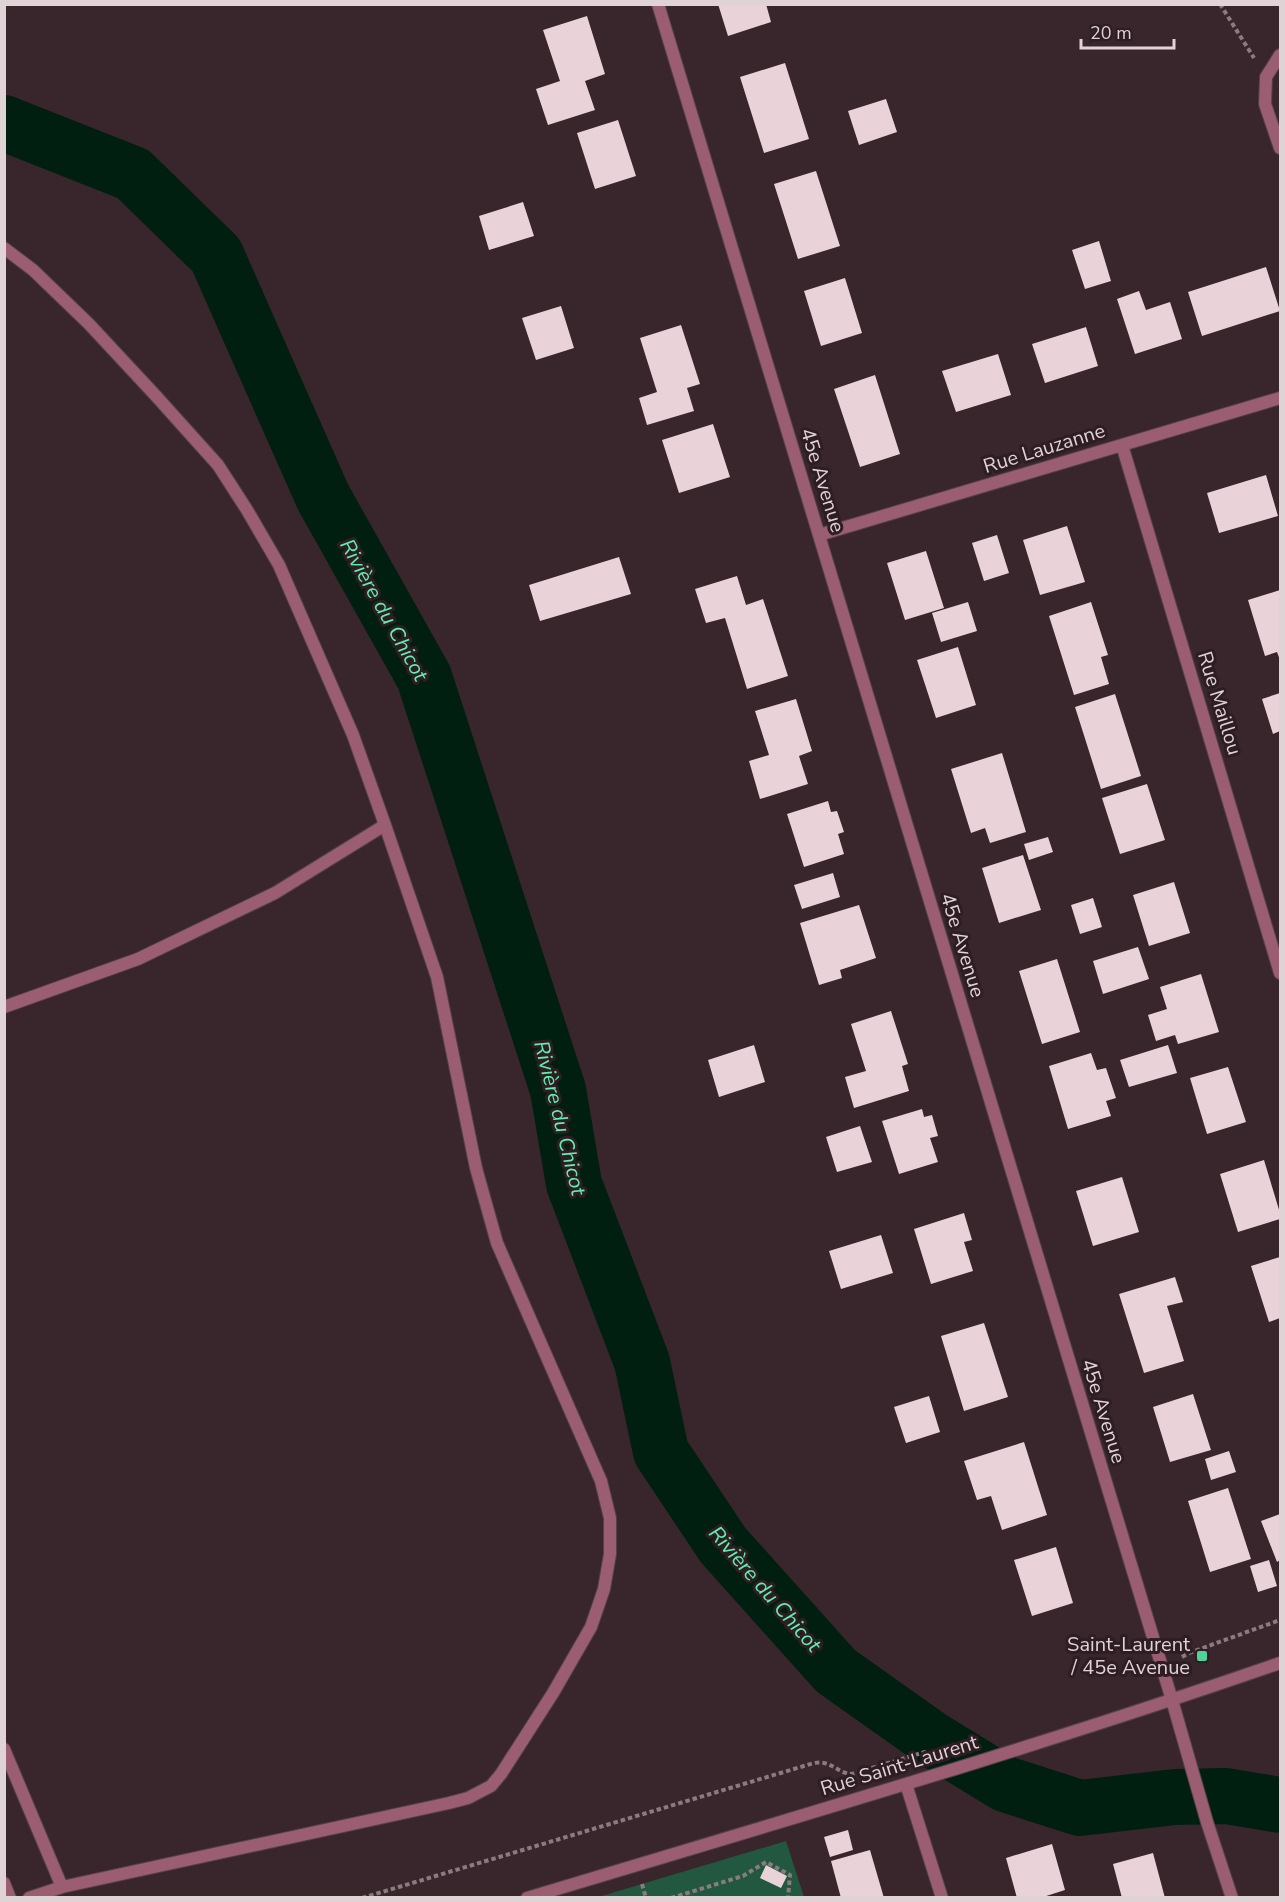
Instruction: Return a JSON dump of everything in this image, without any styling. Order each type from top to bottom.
[{"type":"street","name":"45e Avenue","points":[[658,4],[1207,1822],[1232,1898]]},
{"type":"street","points":[[1281,55],[1266,76],[1265,104],[1281,148]]},
{"type":"street","points":[[4,248],[33,270],[89,324],[218,465],[279,565],[353,735],[437,977],[476,1168],[497,1244],[601,1480],[610,1518],[610,1554],[604,1589],[591,1627],[553,1693],[491,1786],[468,1798],[449,1803],[62,1887],[29,1898]]},
{"type":"street","name":"Rue Lauzanne","points":[[819,535],[1281,398]]},
{"type":"street","name":"Rue Maillou","points":[[1122,445],[1281,973]]},
{"type":"street","points":[[4,1007],[148,954],[275,893],[385,825]]},
{"type":"street","name":"Rue Saint-Laurent","points":[[527,1898],[1008,1753],[1172,1701],[1281,1663]]},
{"type":"street","points":[[4,1749],[62,1887]]},
{"type":"street","points":[[906,1784],[942,1898]]},
{"type":"street","points":[[4,1883],[10,1898]]},
{"type":"path","points":[[1220,4],[1266,76]]},
{"type":"path","points":[[1189,1653],[1281,1620]]},
{"type":"path","name":"Rue Saint-Laurent","points":[[362,1898],[814,1763],[826,1762],[842,1772],[852,1774],[895,1761]]},
{"type":"path","points":[[671,1898],[743,1876],[766,1862],[789,1875],[788,1898]]},
{"type":"green space","points":[[786,1841],[804,1897],[595,1898]]},
{"type":"building","points":[[718,4],[766,4],[771,22],[728,36]]},
{"type":"building","points":[[587,16],[605,74],[585,81],[595,110],[548,125],[536,89],[560,81],[543,30]]},
{"type":"building","points":[[785,63],[809,139],[764,153],[740,77]]},
{"type":"building","points":[[886,99],[897,132],[859,145],[848,111]]},
{"type":"building","points":[[618,120],[636,176],[595,189],[577,133]]},
{"type":"building","points":[[816,171],[840,246],[798,259],[774,184]]},
{"type":"building","points":[[523,202],[534,236],[489,250],[479,216]]},
{"type":"building","points":[[1099,241],[1111,281],[1085,289],[1072,250]]},
{"type":"building","points":[[1266,267],[1280,311],[1202,336],[1188,292]]},
{"type":"building","points":[[845,278],[862,333],[821,346],[804,291]]},
{"type":"building","points":[[1139,291],[1146,310],[1170,302],[1182,339],[1135,354],[1117,299]]},
{"type":"building","points":[[561,306],[574,348],[536,360],[522,318]]},
{"type":"building","points":[[681,325],[700,384],[687,388],[694,411],[647,425],[639,398],[657,392],[640,338]]},
{"type":"building","points":[[1086,327],[1098,366],[1045,383],[1032,344]]},
{"type":"building","points":[[998,354],[1011,395],[956,412],[942,371]]},
{"type":"building","points":[[875,375],[900,454],[860,467],[834,389]]},
{"type":"building","points":[[713,424],[730,477],[679,493],[662,440]]},
{"type":"building","points":[[1266,475],[1278,516],[1219,533],[1207,493]]},
{"type":"building","points":[[1067,526],[1085,582],[1040,595],[1023,540]]},
{"type":"building","points":[[997,535],[1009,573],[984,581],[972,543]]},
{"type":"building","points":[[926,551],[944,608],[905,620],[887,563]]},
{"type":"building","points":[[619,557],[631,594],[540,621],[529,585]]},
{"type":"building","points":[[737,576],[746,605],[763,599],[788,676],[747,689],[725,618],[706,623],[695,589]]},
{"type":"building","points":[[1280,590],[1280,660],[1277,652],[1265,656],[1248,600]]},
{"type":"building","points":[[968,602],[977,631],[941,642],[932,613]]},
{"type":"building","points":[[1091,602],[1108,655],[1101,657],[1109,684],[1074,695],[1049,616]]},
{"type":"building","points":[[958,647],[976,705],[936,718],[917,660]]},
{"type":"building","points":[[1280,693],[1280,731],[1273,734],[1262,699]]},
{"type":"building","points":[[1115,694],[1141,776],[1101,789],[1075,707]]},
{"type":"building","points":[[796,699],[812,751],[799,756],[808,784],[760,799],[749,761],[769,755],[755,711]]},
{"type":"building","points":[[1002,753],[1026,832],[990,843],[985,828],[971,833],[951,769]]},
{"type":"building","points":[[1147,784],[1165,840],[1120,854],[1102,798]]},
{"type":"building","points":[[828,801],[831,812],[837,811],[844,832],[838,834],[844,854],[804,867],[787,814]]},
{"type":"building","points":[[1048,837],[1053,852],[1029,860],[1024,844]]},
{"type":"building","points":[[1023,855],[1041,910],[999,923],[982,868]]},
{"type":"building","points":[[833,873],[840,897],[802,909],[794,885]]},
{"type":"building","points":[[1174,882],[1190,933],[1149,946],[1133,895]]},
{"type":"building","points":[[1093,898],[1102,927],[1080,934],[1071,905]]},
{"type":"building","points":[[859,905],[876,958],[840,970],[842,978],[819,985],[800,923]]},
{"type":"building","points":[[1138,947],[1149,979],[1103,994],[1093,961]]},
{"type":"building","points":[[1057,959],[1080,1032],[1042,1044],[1019,971]]},
{"type":"building","points":[[1201,974],[1219,1032],[1178,1044],[1175,1035],[1156,1041],[1148,1015],[1167,1009],[1160,987]]},
{"type":"building","points":[[891,1011],[908,1064],[902,1066],[909,1091],[854,1108],[845,1077],[866,1071],[851,1024]]},
{"type":"building","points":[[754,1045],[765,1082],[719,1097],[708,1060]]},
{"type":"building","points":[[1168,1045],[1177,1073],[1129,1087],[1120,1060]]},
{"type":"building","points":[[1091,1053],[1097,1070],[1106,1068],[1116,1098],[1106,1101],[1111,1116],[1068,1129],[1049,1066]]},
{"type":"building","points":[[1228,1067],[1246,1122],[1207,1134],[1190,1078]]},
{"type":"building","points":[[922,1109],[924,1117],[932,1115],[938,1136],[930,1138],[938,1162],[899,1174],[882,1121]]},
{"type":"building","points":[[860,1126],[872,1162],[837,1172],[826,1137]]},
{"type":"building","points":[[1264,1160],[1280,1219],[1238,1232],[1220,1174]]},
{"type":"building","points":[[1122,1177],[1139,1232],[1093,1246],[1076,1191]]},
{"type":"building","points":[[964,1213],[972,1240],[964,1242],[973,1271],[931,1284],[914,1229]]},
{"type":"building","points":[[881,1235],[893,1273],[841,1289],[829,1251]]},
{"type":"building","points":[[1280,1257],[1280,1318],[1269,1322],[1251,1266]]},
{"type":"building","points":[[1175,1277],[1183,1302],[1167,1306],[1184,1361],[1144,1373],[1119,1294]]},
{"type":"building","points":[[984,1323],[1008,1397],[964,1411],[941,1336]]},
{"type":"building","points":[[1193,1394],[1211,1450],[1170,1462],[1153,1407]]},
{"type":"building","points":[[929,1396],[940,1432],[906,1443],[894,1407]]},
{"type":"building","points":[[1024,1442],[1047,1515],[1002,1530],[991,1496],[977,1500],[964,1461]]},
{"type":"building","points":[[1229,1451],[1236,1472],[1211,1480],[1205,1459]]},
{"type":"building","points":[[1228,1488],[1251,1559],[1210,1572],[1188,1501]]},
{"type":"building","points":[[1280,1514],[1280,1560],[1277,1562],[1261,1521]]},
{"type":"building","points":[[1056,1547],[1073,1603],[1032,1616],[1014,1560]]},
{"type":"building","points":[[1269,1560],[1277,1586],[1258,1592],[1250,1566]]},
{"type":"building","points":[[848,1830],[853,1850],[830,1857],[824,1837]]},
{"type":"building","points":[[1052,1844],[1065,1890],[1040,1898],[1017,1898],[1006,1858]]},
{"type":"building","points":[[870,1850],[884,1898],[841,1898],[831,1861]]},
{"type":"building","points":[[1153,1853],[1165,1898],[1122,1898],[1113,1864]]},
{"type":"building","points":[[766,1865],[787,1876],[781,1888],[760,1878]]},
{"type":"waterway","name":"Rivière du Chicot","points":[[4,123],[133,174],[216,255],[323,497],[424,677],[558,1090],[574,1184],[642,1362],[661,1452],[723,1545],[836,1671],[932,1739],[1005,1784],[1080,1808],[1175,1797],[1226,1796],[1280,1805]]},
{"type":"place","name":"Saint-Laurent / 45e Avenue","points":[[1202,1656]]}]
